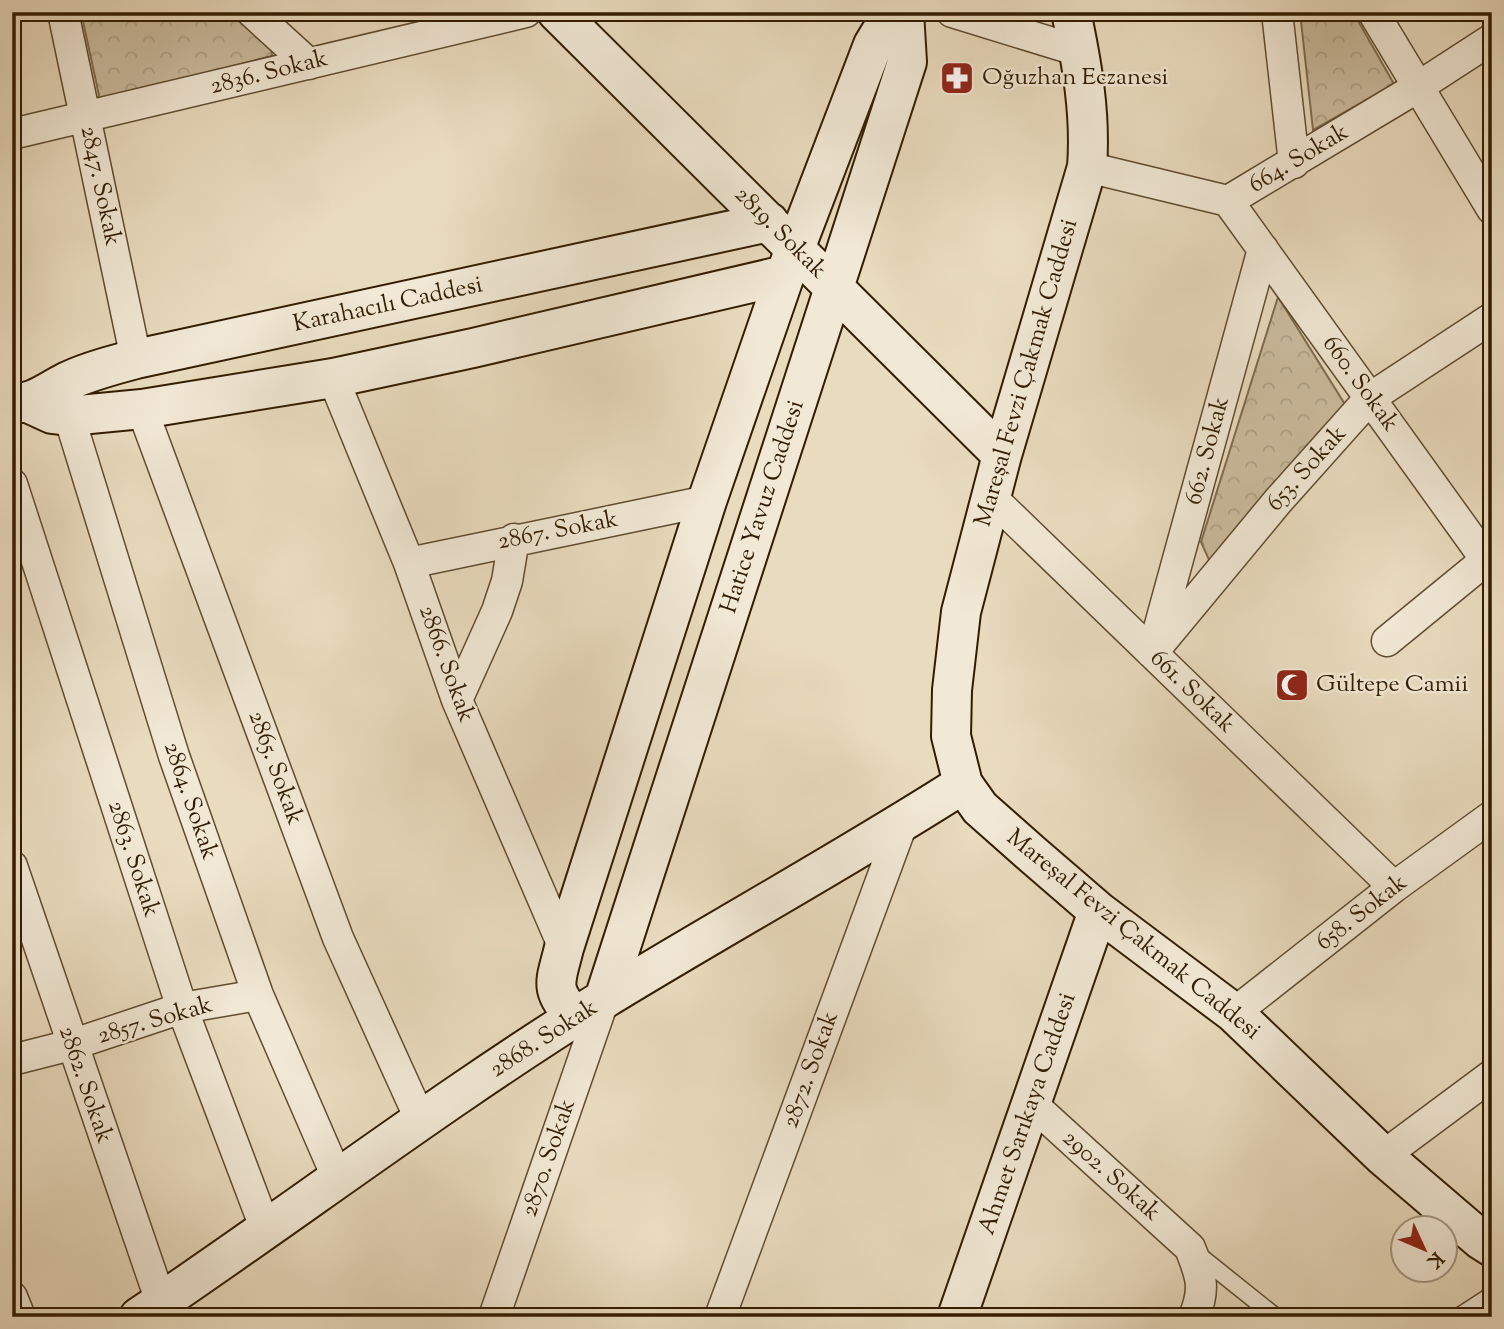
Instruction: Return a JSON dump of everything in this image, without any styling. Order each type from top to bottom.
[{"type":"street","name":"2847. Sokak","points":[[63,12],[136,359]]},
{"type":"street","points":[[252,12],[309,64]]},
{"type":"street","name":"2836. Sokak","points":[[12,134],[526,12]]},
{"type":"street","name":"2819. Sokak","points":[[557,12],[783,249],[834,288],[1002,456]]},
{"type":"street","points":[[590,1008],[559,998],[555,986],[564,948],[707,501],[783,249],[873,45],[893,12]]},
{"type":"street","name":"Hatice Yavuz Caddesi","points":[[590,1008],[834,288],[907,62],[904,12]]},
{"type":"street","points":[[952,12],[1079,51]]},
{"type":"street","name":"Mareşal Fevzi Çakmak Caddesi","points":[[1071,12],[1079,51],[1089,135],[1087,167],[990,496],[961,612],[952,690],[951,736],[963,784],[980,807],[1098,911],[1234,1013],[1383,1156],[1492,1247]]},
{"type":"street","points":[[1277,12],[1294,163]]},
{"type":"street","points":[[1373,12],[1492,209]]},
{"type":"street","name":"664. Sokak","points":[[1087,167],[1228,201],[1418,88],[1492,39]]},
{"type":"street","name":"660. Sokak","points":[[1228,201],[1490,561]]},
{"type":"street","points":[[20,403],[52,414],[69,416],[142,409],[333,378],[473,348],[783,249]]},
{"type":"street","name":"Karahacılı Caddesi","points":[[20,403],[96,369],[136,359],[783,249]]},
{"type":"street","name":"662. Sokak","points":[[1152,653],[1263,249]]},
{"type":"street","name":"653. Sokak","points":[[1152,653],[1278,501],[1370,398],[1492,318]]},
{"type":"street","name":"2866. Sokak","points":[[333,378],[408,563],[457,699],[564,948]]},
{"type":"street","name":"2865. Sokak","points":[[142,409],[338,938],[421,1121]]},
{"type":"street","name":"2864. Sokak","points":[[69,416],[174,756],[258,996],[337,1177]]},
{"type":"street","name":"2863. Sokak","points":[[12,484],[182,1008],[266,1230]]},
{"type":"street","name":"661. Sokak","points":[[990,496],[1394,887]]},
{"type":"street","name":"2867. Sokak","points":[[408,563],[707,501]]},
{"type":"street","points":[[457,699],[497,611],[507,580],[514,539]]},
{"type":"street","points":[[1387,641],[1490,561]]},
{"type":"street","name":"2868. Sokak","points":[[150,1310],[337,1177],[590,1008],[902,824],[963,784]]},
{"type":"street","name":"658. Sokak","points":[[1234,1013],[1394,887],[1492,816]]},
{"type":"street","name":"2872. Sokak","points":[[720,1317],[902,824]]},
{"type":"street","name":"2862. Sokak","points":[[12,866],[71,1045],[150,1310]]},
{"type":"street","name":"Ahmet Sarıkaya Caddesi","points":[[957,1317],[1098,911]]},
{"type":"street","name":"2857. Sokak","points":[[12,1060],[71,1045],[182,1008],[258,996]]},
{"type":"street","name":"2870. Sokak","points":[[494,1317],[590,1008]]},
{"type":"street","points":[[1383,1156],[1492,1075]]},
{"type":"street","name":"2902. Sokak","points":[[1032,1104],[1190,1248]]},
{"type":"street","points":[[1190,1248],[1202,1282],[1202,1295],[1194,1317]]},
{"type":"street","points":[[12,1297],[20,1317]]},
{"type":"lane","points":[[1190,1248],[1276,1317]]},
{"type":"lane","points":[[1458,1317],[1492,1295]]},
{"type":"green space","points":[[81,12],[236,12],[271,44],[272,56],[100,100]]},
{"type":"green space","points":[[1300,12],[1353,12],[1394,84],[1313,130]]},
{"type":"green space","points":[[1278,297],[1346,406],[1210,562],[1201,542]]},
{"type":"place","name":"Oğuzhan Eczanesi","points":[[957,78]]},
{"type":"place","name":"Gültepe Camii","points":[[1292,685]]}]
